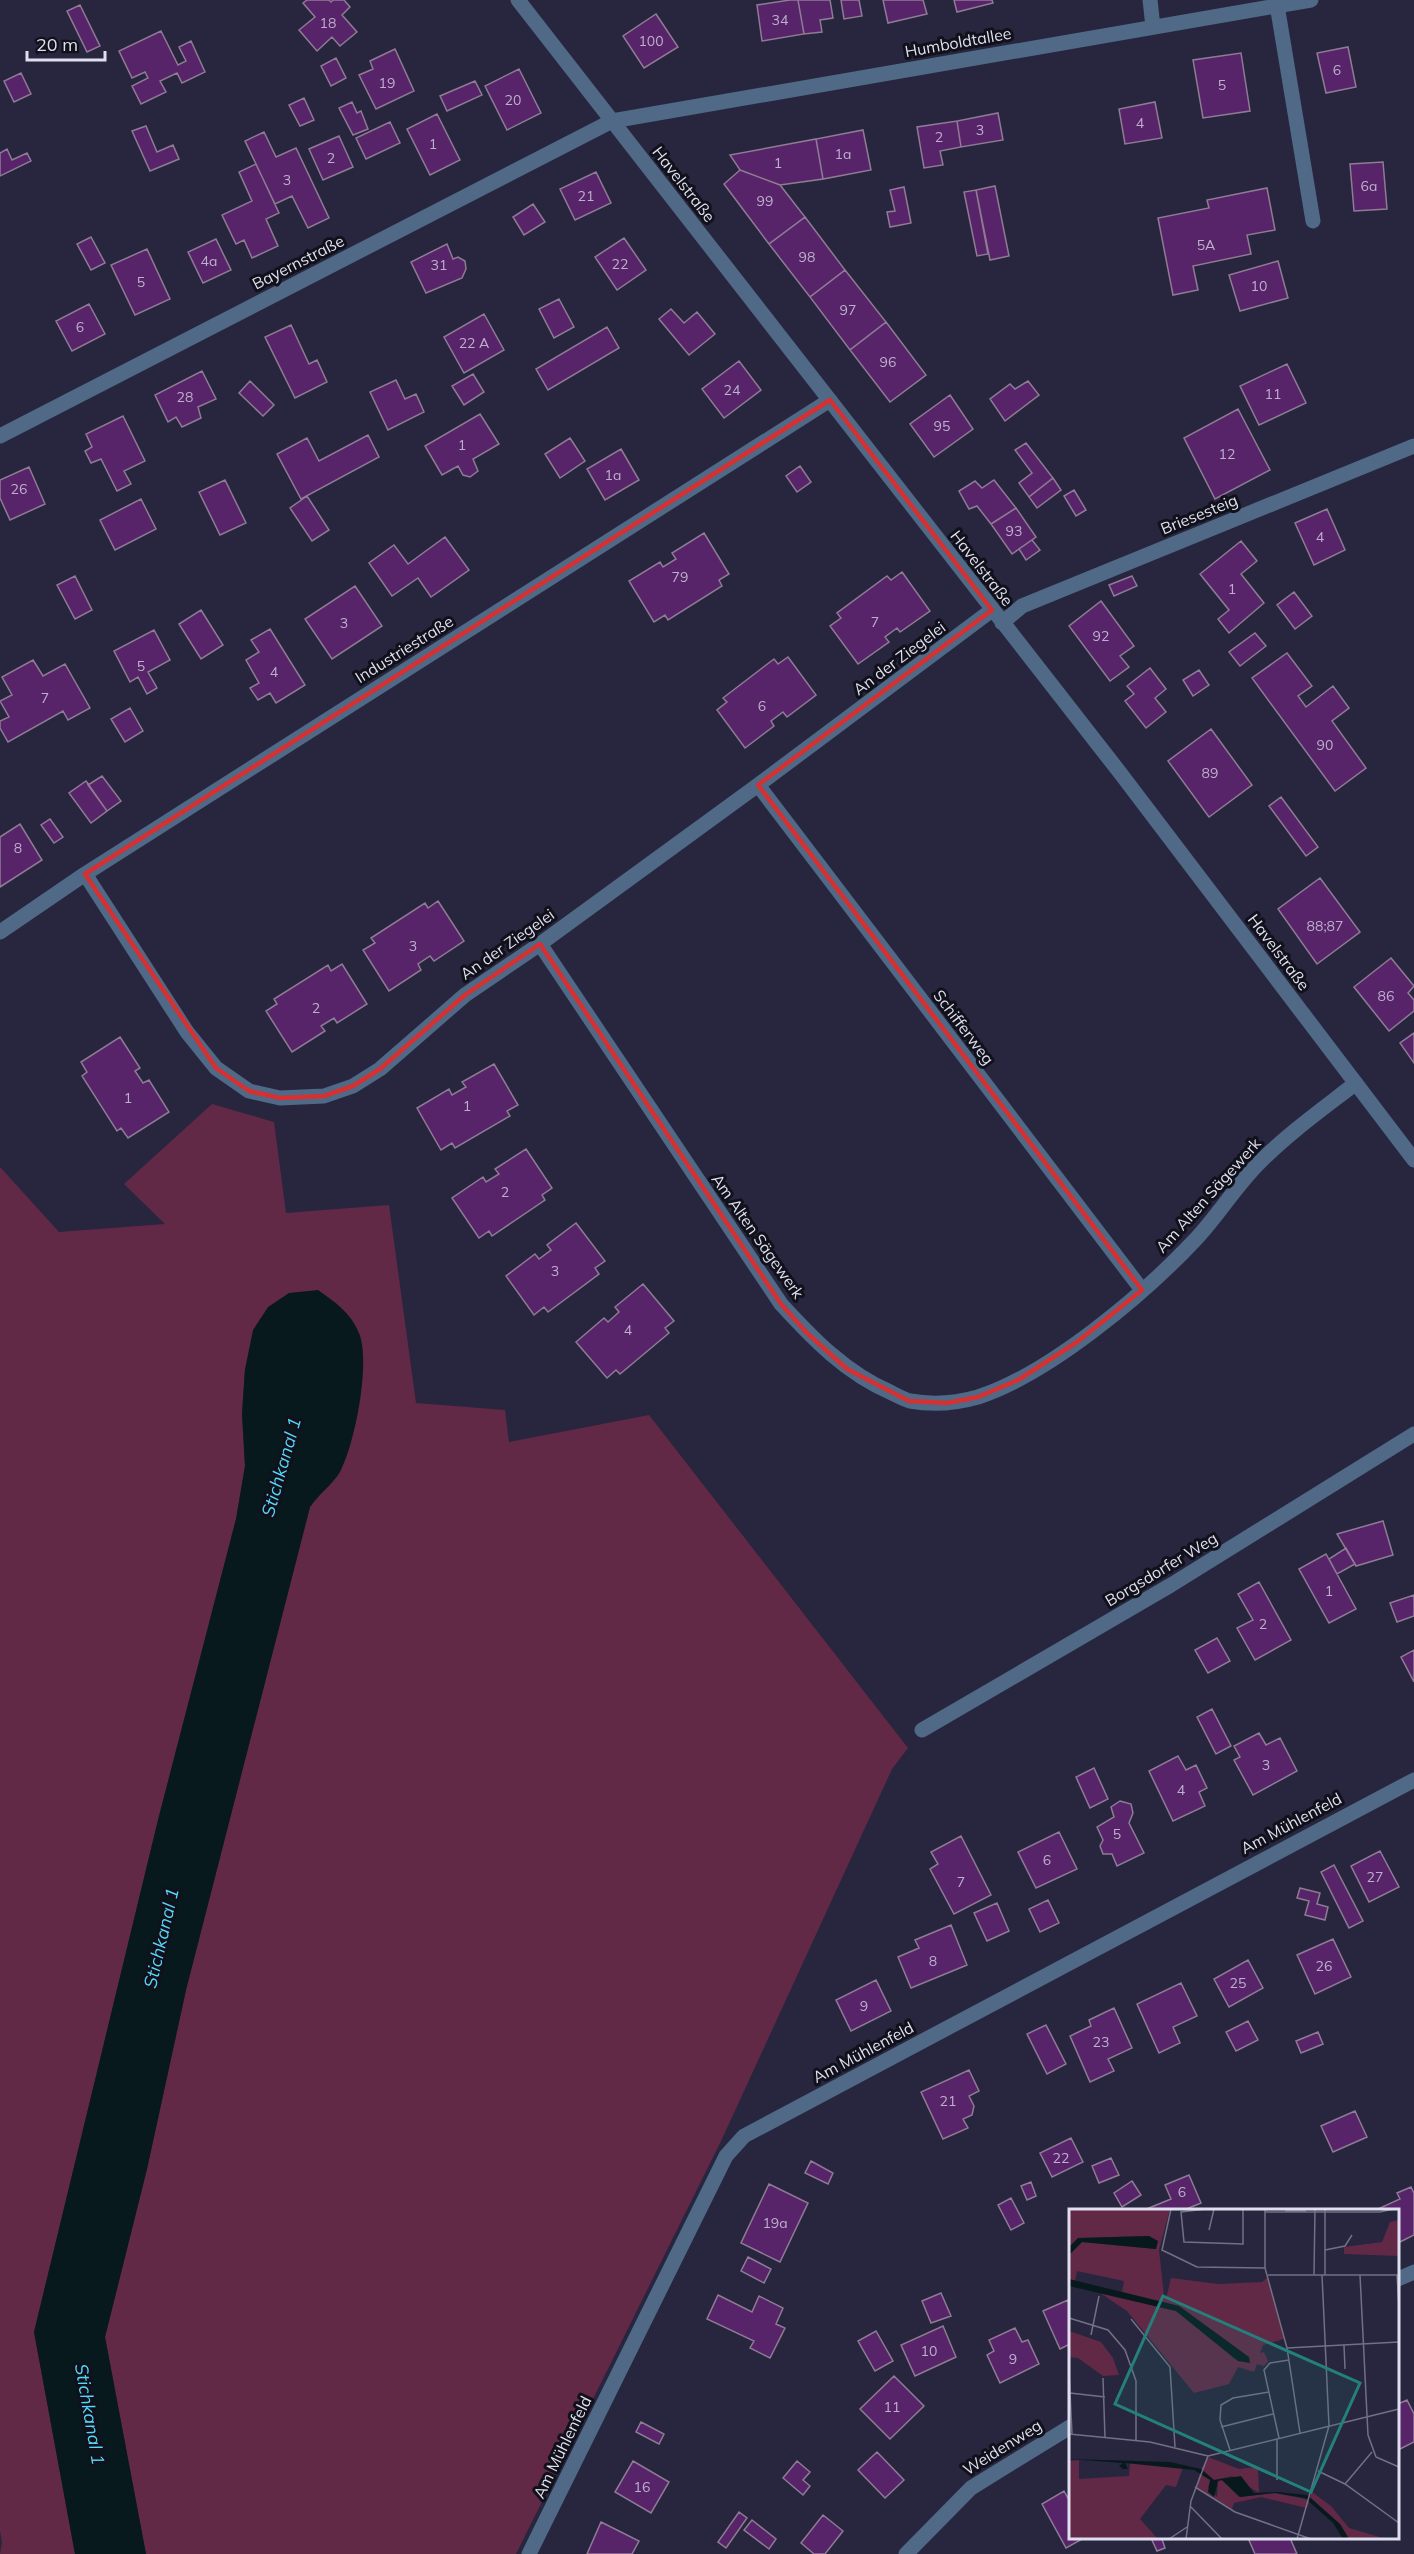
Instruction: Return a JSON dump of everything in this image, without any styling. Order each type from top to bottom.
[{"type":"street","name":"Havelstraße","points":[[518,0],[997,616],[1414,1160]]},
{"type":"street","points":[[1150,0],[1153,27]]},
{"type":"street","name":"Humboldtallee","points":[[612,121],[1311,0]]},
{"type":"street","points":[[1277,5],[1313,221]]},
{"type":"street","name":"Bayernstraße","points":[[0,436],[612,121]]},
{"type":"street","name":"Industriestraße","points":[[0,932],[85,874],[830,400]]},
{"type":"street","name":"Briesesteig","points":[[997,616],[1414,446]]},
{"type":"street","name":"An der Ziegelei","points":[[85,874],[187,1032],[216,1068],[249,1091],[280,1098],[324,1096],[353,1086],[380,1069],[465,995],[540,944],[758,785],[997,616]]},
{"type":"street","name":"Schifferweg","points":[[758,785],[1142,1290]]},
{"type":"street","name":"Am Alten Sägewerk","points":[[540,944],[781,1304],[807,1333],[848,1369],[909,1401],[947,1403],[978,1397],[1018,1380],[1077,1342],[1142,1290],[1195,1239],[1243,1179],[1262,1160],[1356,1083]]},
{"type":"street","name":"Borgsdorfer Weg","points":[[922,1730],[1171,1585],[1414,1434]]},
{"type":"street","name":"Am Mühlenfeld","points":[[529,2554],[726,2156],[744,2136],[1414,1780]]},
{"type":"street","points":[[1399,2278],[1414,2271]]},
{"type":"street","name":"Weidenweg","points":[[906,2554],[971,2488],[1069,2428]]},
{"type":"highlighted area","points":[[830,400],[992,610],[758,785],[1142,1290],[1077,1342],[1018,1380],[978,1397],[947,1403],[909,1401],[847,1369],[807,1333],[781,1304],[540,944],[465,995],[380,1069],[353,1086],[324,1096],[280,1098],[249,1091],[216,1068],[85,874]]},
{"type":"shaded area","points":[[212,1104],[274,1122],[286,1213],[389,1205],[416,1403],[505,1410],[509,1442],[649,1415],[908,1748],[892,1769],[722,2139],[516,2554],[146,2554],[105,2337],[147,2169],[186,1990],[310,1507],[322,1491],[245,1369],[242,1414],[245,1466],[236,1519],[158,1820],[34,2332],[75,2554],[0,2554],[2,2542],[0,2531],[0,1167],[59,1232],[165,1224],[124,1184]]},
{"type":"water","name":"Stichkanal 1","points":[[318,1290],[347,1314],[359,1333],[363,1363],[356,1423],[340,1472],[310,1507],[186,1990],[147,2169],[105,2337],[146,2554],[75,2554],[34,2332],[158,1820],[236,1519],[245,1466],[242,1414],[245,1369],[253,1330],[268,1307],[289,1293]]},
{"type":"building","points":[[307,0],[329,0],[331,2],[344,0],[350,7],[342,15],[357,32],[340,46],[332,37],[317,51],[299,30],[315,17],[303,3]]},
{"type":"building","points":[[798,0],[804,34],[762,41],[757,5]]},
{"type":"building","points":[[798,0],[830,0],[833,18],[820,20],[822,32],[804,34]]},
{"type":"building","points":[[841,0],[859,0],[862,16],[844,19]]},
{"type":"building","points":[[883,0],[923,0],[927,14],[888,23]]},
{"type":"building","points":[[954,0],[992,0],[993,3],[957,12]]},
{"type":"building","points":[[80,5],[100,46],[87,52],[67,11]]},
{"type":"building","points":[[656,14],[678,47],[644,68],[623,36]]},
{"type":"building","points":[[161,31],[178,65],[186,61],[179,47],[191,41],[205,72],[182,83],[177,73],[160,81],[166,92],[141,104],[132,86],[148,78],[145,72],[132,78],[119,51]]},
{"type":"building","points":[[1348,47],[1356,87],[1326,93],[1317,53]]},
{"type":"building","points":[[395,49],[414,91],[376,109],[359,75],[373,69],[370,61]]},
{"type":"building","points":[[1241,53],[1250,111],[1203,118],[1193,60]]},
{"type":"building","points":[[336,58],[346,78],[331,86],[321,66]]},
{"type":"building","points":[[519,69],[541,113],[507,130],[485,86]]},
{"type":"building","points":[[21,73],[31,94],[14,102],[4,81]]},
{"type":"building","points":[[475,81],[482,95],[447,111],[440,96]]},
{"type":"building","points":[[304,98],[314,120],[300,126],[289,105]]},
{"type":"building","points":[[352,102],[357,113],[361,111],[368,129],[353,135],[339,108]]},
{"type":"building","points":[[1155,102],[1162,138],[1125,144],[1119,109]]},
{"type":"building","points":[[998,113],[1003,140],[961,147],[957,121]]},
{"type":"building","points":[[437,114],[460,160],[430,175],[407,129]]},
{"type":"building","points":[[957,121],[961,147],[940,151],[943,165],[924,168],[917,127]]},
{"type":"building","points":[[390,122],[400,143],[366,159],[356,138]]},
{"type":"building","points":[[146,126],[157,152],[173,145],[179,159],[150,171],[132,131]]},
{"type":"building","points":[[863,130],[871,170],[823,179],[816,139]]},
{"type":"building","points":[[264,132],[276,157],[296,148],[329,218],[308,228],[292,196],[275,204],[245,141]]},
{"type":"building","points":[[339,136],[353,167],[323,180],[309,149]]},
{"type":"building","points":[[816,139],[823,179],[780,185],[740,170],[730,155]]},
{"type":"building","points":[[7,149],[12,160],[27,153],[31,161],[0,176],[0,153]]},
{"type":"building","points":[[1383,162],[1387,209],[1354,211],[1350,164]]},
{"type":"building","points":[[256,164],[279,213],[266,219],[278,246],[252,258],[244,240],[236,244],[222,215],[252,201],[239,172]]},
{"type":"building","points":[[740,170],[780,185],[805,217],[769,244],[724,184]]},
{"type":"building","points":[[596,172],[611,203],[575,220],[560,189]]},
{"type":"building","points":[[995,186],[1009,256],[990,260],[976,190]]},
{"type":"building","points":[[904,187],[911,223],[890,227],[887,212],[895,211],[890,190]]},
{"type":"building","points":[[1267,188],[1275,230],[1247,235],[1251,254],[1193,266],[1198,290],[1173,295],[1158,218],[1209,208],[1207,200]]},
{"type":"building","points":[[976,190],[988,254],[977,256],[964,192]]},
{"type":"building","points":[[533,204],[545,222],[524,235],[513,217]]},
{"type":"building","points":[[805,217],[845,270],[810,297],[769,244]]},
{"type":"building","points":[[91,237],[105,263],[91,270],[77,244]]},
{"type":"building","points":[[624,238],[646,270],[617,290],[595,257]]},
{"type":"building","points":[[216,239],[231,270],[203,283],[188,252]]},
{"type":"building","points":[[447,244],[453,259],[458,257],[465,261],[466,269],[462,278],[426,293],[411,262]]},
{"type":"building","points":[[147,249],[170,299],[135,315],[111,265]]},
{"type":"building","points":[[1278,261],[1288,298],[1240,311],[1229,275]]},
{"type":"building","points":[[845,270],[886,322],[850,350],[810,297]]},
{"type":"building","points":[[559,299],[574,327],[554,338],[539,309]]},
{"type":"building","points":[[89,304],[105,334],[72,351],[56,321]]},
{"type":"building","points":[[671,309],[684,323],[697,312],[715,334],[689,355],[659,319]]},
{"type":"building","points":[[484,314],[504,350],[464,373],[444,337]]},
{"type":"building","points":[[886,322],[926,375],[890,402],[850,350]]},
{"type":"building","points":[[291,325],[309,364],[317,360],[327,382],[295,398],[265,337]]},
{"type":"building","points":[[607,327],[619,348],[548,390],[536,369]]},
{"type":"building","points":[[739,361],[761,390],[724,418],[702,389]]},
{"type":"building","points":[[1287,364],[1306,403],[1259,425],[1240,386]]},
{"type":"building","points":[[202,371],[216,399],[198,407],[201,418],[182,427],[176,417],[168,422],[155,395]]},
{"type":"building","points":[[473,374],[484,392],[464,405],[452,386]]},
{"type":"building","points":[[396,380],[405,399],[416,394],[424,412],[388,430],[370,392]]},
{"type":"building","points":[[250,381],[274,405],[263,416],[239,393]]},
{"type":"building","points":[[1028,381],[1039,395],[1005,421],[990,399],[1010,384],[1015,389]]},
{"type":"building","points":[[950,395],[973,429],[934,457],[910,424]]},
{"type":"building","points":[[1238,409],[1270,470],[1215,499],[1184,438]]},
{"type":"building","points":[[480,414],[499,444],[473,459],[478,471],[470,477],[463,475],[458,466],[442,475],[425,446]]},
{"type":"building","points":[[123,416],[145,461],[124,471],[131,484],[117,491],[101,459],[91,463],[85,451],[92,447],[86,434]]},
{"type":"building","points":[[368,435],[379,457],[301,499],[277,454],[307,438],[319,461]]},
{"type":"building","points":[[570,438],[585,461],[560,478],[545,454]]},
{"type":"building","points":[[1026,443],[1053,478],[1029,497],[1019,483],[1032,473],[1015,450]]},
{"type":"building","points":[[621,449],[639,480],[605,500],[587,469]]},
{"type":"building","points":[[800,466],[811,482],[797,492],[786,476]]},
{"type":"building","points":[[29,467],[45,504],[10,520],[0,498],[0,480]]},
{"type":"building","points":[[1053,478],[1061,490],[1037,508],[1029,497]]},
{"type":"building","points":[[225,480],[246,523],[220,535],[199,492]]},
{"type":"building","points":[[994,480],[1016,508],[991,524],[977,506],[969,509],[959,491],[975,481],[982,488]]},
{"type":"building","points":[[1074,490],[1086,510],[1076,516],[1064,496]]},
{"type":"building","points":[[307,496],[329,530],[312,541],[290,508]]},
{"type":"building","points":[[141,499],[156,529],[115,550],[100,520]]},
{"type":"building","points":[[1016,508],[1036,537],[1012,554],[991,524]]},
{"type":"building","points":[[1327,509],[1345,550],[1314,565],[1295,523]]},
{"type":"building","points":[[704,533],[729,574],[719,580],[722,586],[668,620],[665,615],[654,622],[629,581],[660,562],[663,567],[676,559],[672,553]]},
{"type":"building","points":[[445,537],[469,570],[431,597],[418,578],[392,596],[369,563],[394,545],[408,564]]},
{"type":"building","points":[[1032,540],[1040,550],[1026,560],[1019,549]]},
{"type":"building","points":[[1241,541],[1257,561],[1241,574],[1264,603],[1229,633],[1218,619],[1229,610],[1200,574]]},
{"type":"building","points":[[902,572],[930,611],[900,632],[897,628],[885,637],[889,642],[858,664],[830,626],[841,618],[837,613],[887,576],[891,580]]},
{"type":"building","points":[[75,576],[92,610],[75,619],[57,585]]},
{"type":"building","points":[[1132,576],[1137,586],[1114,596],[1109,585]]},
{"type":"building","points":[[355,586],[382,626],[332,659],[305,619]]},
{"type":"building","points":[[1294,592],[1312,616],[1295,629],[1277,605]]},
{"type":"building","points":[[1101,601],[1134,646],[1120,656],[1129,667],[1110,681],[1069,626]]},
{"type":"building","points":[[201,610],[223,645],[201,659],[179,624]]},
{"type":"building","points":[[270,629],[305,685],[276,703],[270,693],[258,700],[250,688],[259,683],[246,660],[259,652],[251,640]]},
{"type":"building","points":[[154,630],[170,660],[148,672],[157,688],[147,694],[138,677],[130,682],[114,651]]},
{"type":"building","points":[[1255,633],[1266,646],[1240,666],[1229,652]]},
{"type":"building","points":[[1287,653],[1312,686],[1298,696],[1306,707],[1333,686],[1349,708],[1332,721],[1366,768],[1335,791],[1252,678]]},
{"type":"building","points":[[788,657],[816,695],[787,717],[783,712],[771,721],[774,726],[745,748],[717,710],[727,702],[723,698],[774,659],[778,664]]},
{"type":"building","points":[[33,660],[43,676],[65,664],[90,708],[68,720],[63,711],[8,742],[0,728],[0,721],[9,717],[0,701],[12,695],[2,677]]},
{"type":"building","points":[[1150,668],[1166,689],[1155,698],[1166,712],[1146,728],[1125,701],[1134,694],[1127,686]]},
{"type":"building","points":[[1199,670],[1209,685],[1193,696],[1183,680]]},
{"type":"building","points":[[130,708],[143,731],[125,742],[111,719]]},
{"type":"building","points":[[1211,729],[1252,785],[1209,817],[1168,761]]},
{"type":"building","points":[[102,776],[121,801],[107,811],[88,785]]},
{"type":"building","points":[[86,781],[107,811],[91,823],[69,793]]},
{"type":"building","points":[[1281,797],[1318,847],[1306,856],[1269,806]]},
{"type":"building","points":[[50,819],[63,837],[54,843],[41,825]]},
{"type":"building","points":[[20,824],[42,860],[0,887],[0,837]]},
{"type":"building","points":[[1320,878],[1360,932],[1317,964],[1278,909]]},
{"type":"building","points":[[438,901],[464,941],[434,961],[430,956],[418,964],[421,970],[389,991],[363,950],[375,943],[371,938],[425,903],[428,908]]},
{"type":"building","points":[[1391,958],[1414,986],[1408,993],[1414,1000],[1414,1011],[1389,1031],[1354,987]]},
{"type":"building","points":[[342,964],[367,1004],[337,1023],[334,1018],[321,1026],[325,1031],[292,1052],[266,1011],[277,1004],[274,999],[328,965],[331,971]]},
{"type":"building","points":[[1414,1033],[1414,1063],[1400,1043]]},
{"type":"building","points":[[120,1037],[140,1068],[135,1071],[143,1083],[149,1080],[169,1112],[128,1138],[121,1128],[117,1131],[82,1076],[87,1072],[81,1062]]},
{"type":"building","points":[[494,1064],[518,1105],[507,1111],[510,1116],[455,1148],[452,1143],[441,1150],[417,1108],[449,1089],[452,1095],[466,1087],[462,1082]]},
{"type":"building","points":[[526,1149],[552,1188],[542,1195],[545,1200],[492,1236],[489,1231],[479,1238],[452,1198],[483,1177],[486,1182],[499,1174],[495,1169]]},
{"type":"building","points":[[576,1223],[605,1261],[595,1268],[599,1274],[548,1312],[544,1307],[534,1315],[506,1276],[535,1254],[539,1259],[551,1250],[547,1245]]},
{"type":"building","points":[[643,1284],[674,1321],[665,1328],[669,1333],[620,1374],[616,1370],[607,1378],[576,1342],[604,1318],[608,1322],[619,1312],[615,1307]]},
{"type":"building","points":[[1383,1521],[1393,1555],[1356,1566],[1337,1534]]},
{"type":"building","points":[[1346,1548],[1355,1564],[1337,1574],[1329,1559]]},
{"type":"building","points":[[1326,1554],[1356,1609],[1329,1623],[1299,1569]]},
{"type":"building","points":[[1259,1582],[1291,1640],[1255,1660],[1237,1628],[1253,1620],[1238,1594]]},
{"type":"building","points":[[1414,1595],[1414,1616],[1397,1622],[1390,1603]]},
{"type":"building","points":[[1217,1638],[1230,1661],[1208,1673],[1195,1650]]},
{"type":"building","points":[[1414,1650],[1414,1682],[1401,1657]]},
{"type":"building","points":[[1212,1709],[1231,1746],[1216,1754],[1197,1717]]},
{"type":"building","points":[[1259,1733],[1266,1745],[1280,1738],[1297,1771],[1253,1795],[1234,1760],[1240,1757],[1234,1746]]},
{"type":"building","points":[[1178,1756],[1186,1770],[1196,1765],[1207,1788],[1199,1792],[1205,1806],[1173,1821],[1149,1771]]},
{"type":"building","points":[[1094,1768],[1108,1799],[1090,1808],[1076,1777]]},
{"type":"building","points":[[1120,1801],[1131,1804],[1133,1813],[1129,1823],[1144,1853],[1117,1866],[1112,1854],[1103,1854],[1100,1846],[1103,1840],[1097,1827],[1114,1817],[1111,1807]]},
{"type":"building","points":[[1059,1832],[1077,1869],[1036,1888],[1018,1852]]},
{"type":"building","points":[[961,1836],[991,1895],[954,1914],[930,1869],[938,1864],[931,1852]]},
{"type":"building","points":[[1380,1851],[1399,1887],[1369,1902],[1351,1866]]},
{"type":"building","points":[[1334,1865],[1363,1921],[1349,1928],[1321,1872]]},
{"type":"building","points":[[1300,1888],[1320,1893],[1317,1904],[1328,1907],[1325,1920],[1305,1915],[1309,1901],[1297,1898]]},
{"type":"building","points":[[1048,1900],[1059,1923],[1040,1932],[1029,1909]]},
{"type":"building","points":[[997,1903],[1009,1931],[987,1941],[974,1913]]},
{"type":"building","points":[[951,1925],[967,1965],[911,1988],[898,1957],[919,1948],[915,1940]]},
{"type":"building","points":[[1333,1939],[1351,1977],[1315,1994],[1297,1955]]},
{"type":"building","points":[[1248,1960],[1263,1988],[1229,2007],[1214,1979]]},
{"type":"building","points":[[876,1980],[891,2011],[851,2031],[836,2000]]},
{"type":"building","points":[[1181,1983],[1197,2016],[1173,2027],[1180,2043],[1159,2053],[1137,2004]]},
{"type":"building","points":[[1114,2008],[1132,2048],[1108,2059],[1114,2071],[1090,2082],[1070,2036],[1091,2026],[1089,2020]]},
{"type":"building","points":[[1248,2021],[1258,2040],[1236,2051],[1226,2032]]},
{"type":"building","points":[[1046,2025],[1066,2064],[1047,2074],[1027,2034]]},
{"type":"building","points":[[1318,2032],[1323,2044],[1301,2053],[1296,2041]]},
{"type":"building","points":[[969,2070],[979,2091],[969,2096],[974,2106],[972,2115],[963,2119],[968,2128],[943,2139],[921,2092]]},
{"type":"building","points":[[1355,2111],[1367,2137],[1333,2152],[1321,2126]]},
{"type":"building","points":[[1071,2138],[1083,2162],[1052,2177],[1040,2153]]},
{"type":"building","points":[[1111,2158],[1119,2175],[1099,2183],[1092,2166]]},
{"type":"building","points":[[811,2161],[833,2173],[828,2184],[805,2173]]},
{"type":"building","points":[[1189,2175],[1201,2203],[1186,2209],[1146,2209],[1171,2199],[1165,2185]]},
{"type":"building","points":[[1132,2181],[1141,2195],[1122,2207],[1114,2193]]},
{"type":"building","points":[[1031,2182],[1036,2196],[1027,2200],[1021,2186]]},
{"type":"building","points":[[769,2184],[808,2203],[780,2262],[741,2243]]},
{"type":"building","points":[[1411,2187],[1414,2193],[1414,2235],[1399,2242],[1399,2209],[1380,2208],[1400,2199],[1397,2193]]},
{"type":"building","points":[[1011,2198],[1024,2223],[1011,2230],[998,2205]]},
{"type":"building","points":[[748,2257],[771,2269],[764,2283],[741,2271]]},
{"type":"building","points":[[941,2293],[951,2316],[931,2323],[922,2301]]},
{"type":"building","points":[[718,2295],[752,2312],[759,2296],[783,2308],[776,2324],[785,2328],[770,2358],[750,2348],[754,2341],[707,2319]]},
{"type":"building","points":[[1068,2300],[1069,2344],[1060,2349],[1043,2311]]},
{"type":"building","points":[[943,2326],[956,2357],[915,2376],[901,2345]]},
{"type":"building","points":[[1015,2328],[1022,2342],[1028,2340],[1039,2364],[1000,2383],[987,2355],[994,2351],[989,2340]]},
{"type":"building","points":[[876,2331],[893,2361],[875,2371],[858,2341]]},
{"type":"building","points":[[894,2376],[924,2406],[890,2439],[860,2409]]},
{"type":"building","points":[[1407,2400],[1414,2414],[1414,2442],[1399,2450],[1399,2404]]},
{"type":"building","points":[[641,2422],[664,2434],[659,2444],[636,2432]]},
{"type":"building","points":[[877,2452],[904,2480],[885,2498],[858,2470]]},
{"type":"building","points":[[633,2461],[669,2482],[651,2513],[615,2492]]},
{"type":"building","points":[[797,2461],[810,2472],[803,2480],[810,2486],[803,2495],[783,2478]]},
{"type":"building","points":[[1064,2491],[1069,2500],[1069,2539],[1082,2539],[1066,2548],[1042,2504]]},
{"type":"building","points":[[739,2512],[747,2518],[726,2548],[718,2542]]},
{"type":"building","points":[[823,2515],[843,2531],[825,2554],[814,2554],[801,2543]]},
{"type":"building","points":[[752,2520],[776,2539],[769,2549],[744,2530]]},
{"type":"building","points":[[601,2522],[639,2541],[632,2554],[587,2554]]},
{"type":"building","points":[[1151,2539],[1162,2539],[1165,2548],[1157,2551]]},
{"type":"building","points":[[1248,2539],[1290,2539],[1297,2554],[1255,2554]]}]
